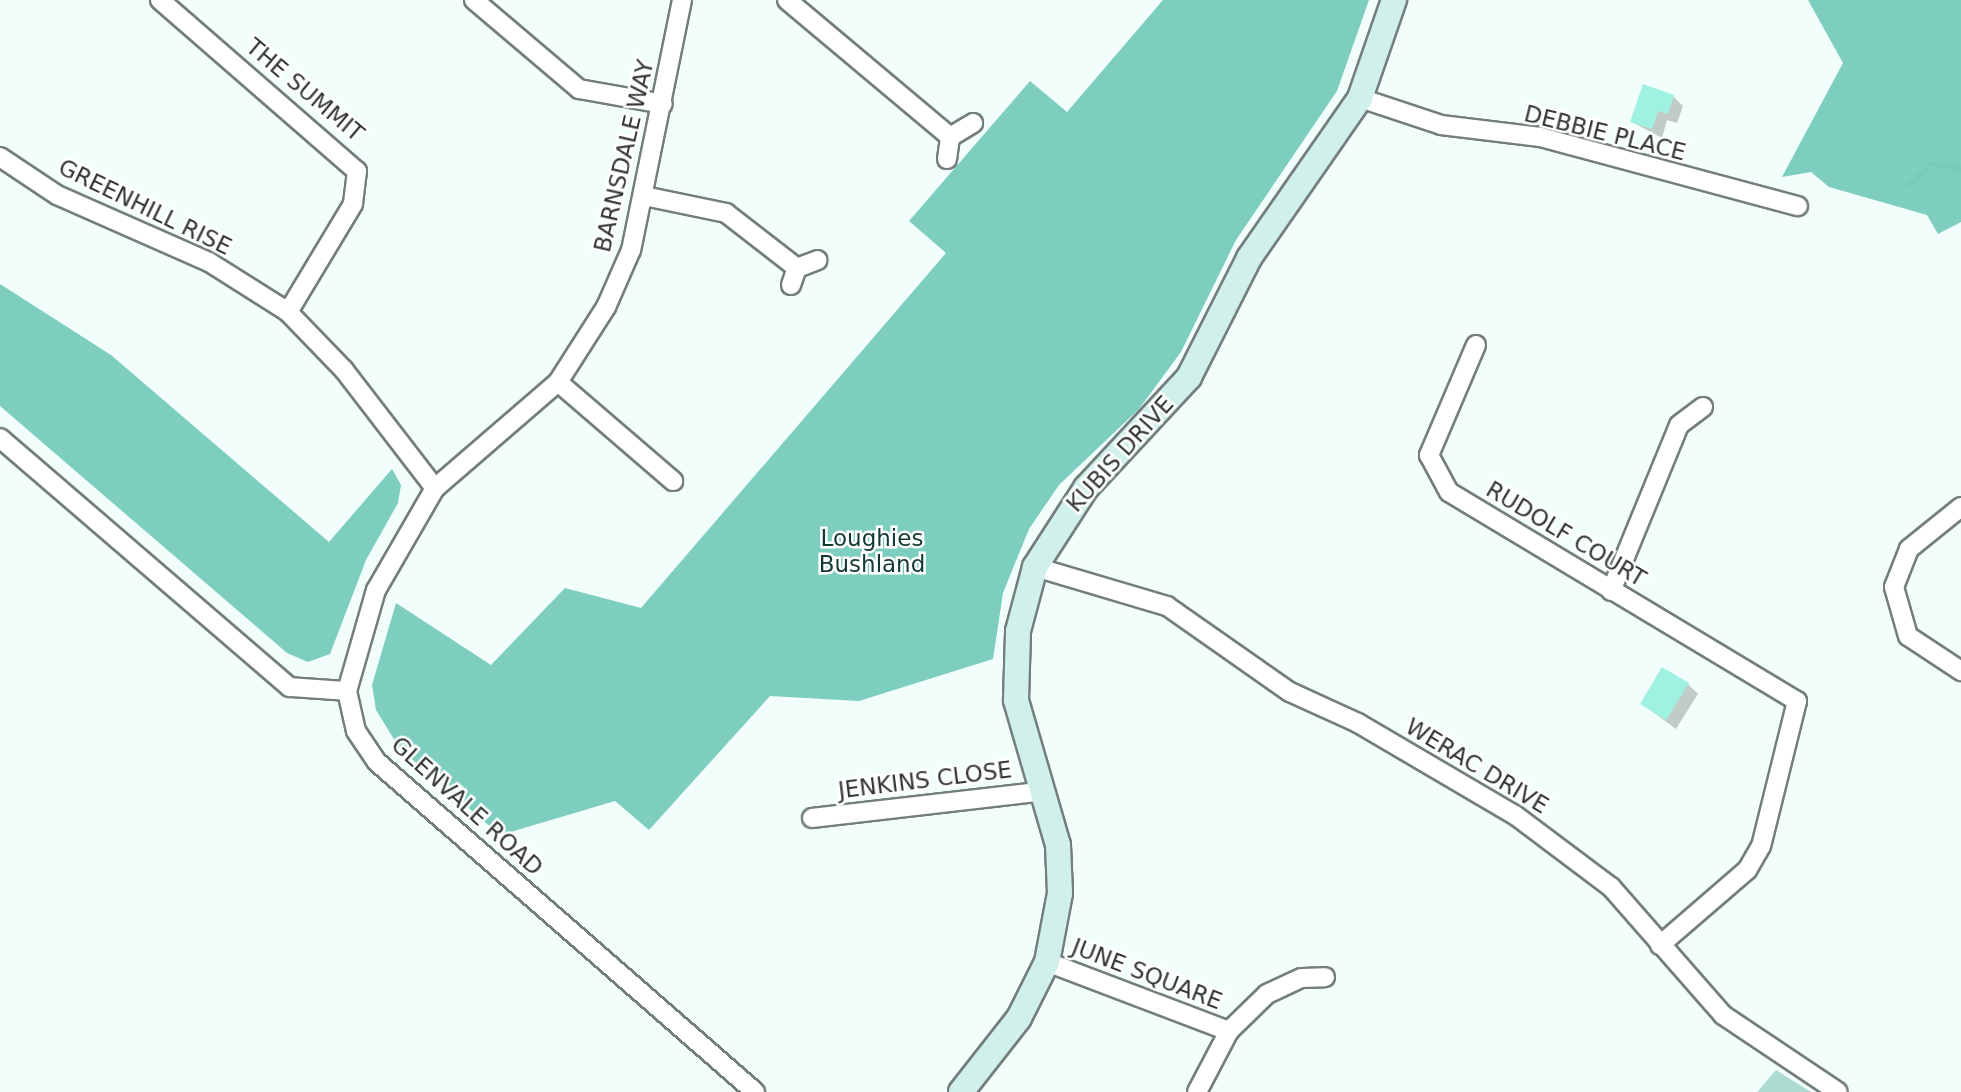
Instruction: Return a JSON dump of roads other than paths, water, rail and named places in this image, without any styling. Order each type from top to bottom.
[{"type":"street","name":"THE SUMMIT","points":[[160,0],[357,171],[353,204],[288,312]]},
{"type":"street","points":[[474,0],[579,89],[663,104]]},
{"type":"street","name":"BARNSDALE WAY","points":[[347,691],[376,590],[435,488],[558,382],[606,307],[631,250],[663,104],[682,0]]},
{"type":"street","points":[[787,0],[950,137]]},
{"type":"street","name":"KUBIS DRIVE","points":[[961,1092],[1019,1018],[1047,961],[1060,892],[1058,845],[1016,700],[1018,631],[1035,567],[1086,488],[1189,377],[1249,258],[1360,98],[1394,0]]},
{"type":"street","name":"DEBBIE PLACE","points":[[1360,98],[1441,125],[1540,137],[1798,206]]},
{"type":"street","points":[[947,159],[950,137],[973,122]]},
{"type":"street","name":"GREENHILL RISE","points":[[0,157],[57,195],[209,262],[288,312],[344,370],[435,488]]},
{"type":"street","points":[[644,196],[726,213],[794,276],[818,260]]},
{"type":"street","name":"RUDOLF COURT","points":[[1476,345],[1429,454],[1437,475],[1449,492],[1797,701],[1760,846],[1747,870],[1660,945]]},
{"type":"street","points":[[558,382],[677,484]]},
{"type":"street","points":[[1611,591],[1679,425],[1703,407]]},
{"type":"street","points":[[0,438],[290,687],[347,691]]},
{"type":"street","points":[[1961,507],[1909,549],[1894,587],[1908,636],[1961,671]]},
{"type":"street","name":"WERAC DRIVE","points":[[1035,567],[1167,606],[1290,692],[1358,723],[1515,815],[1611,887],[1723,1015],[1838,1092]]},
{"type":"street","name":"GLENVALE ROAD","points":[[347,691],[356,731],[377,762],[755,1092]]},
{"type":"street","name":"JENKINS CLOSE","points":[[812,818],[1044,791]]},
{"type":"street","name":"JUNE SQUARE","points":[[1047,961],[1228,1031]]},
{"type":"street","name":"JUNE SQUARE","points":[[1197,1092],[1228,1031],[1266,994],[1302,978],[1325,977]]},
{"type":"waterway","points":[[1909,184],[1931,163],[1961,169]]},
{"type":"park label","name":"Loughies Bushland","points":[[872,551]]}]
